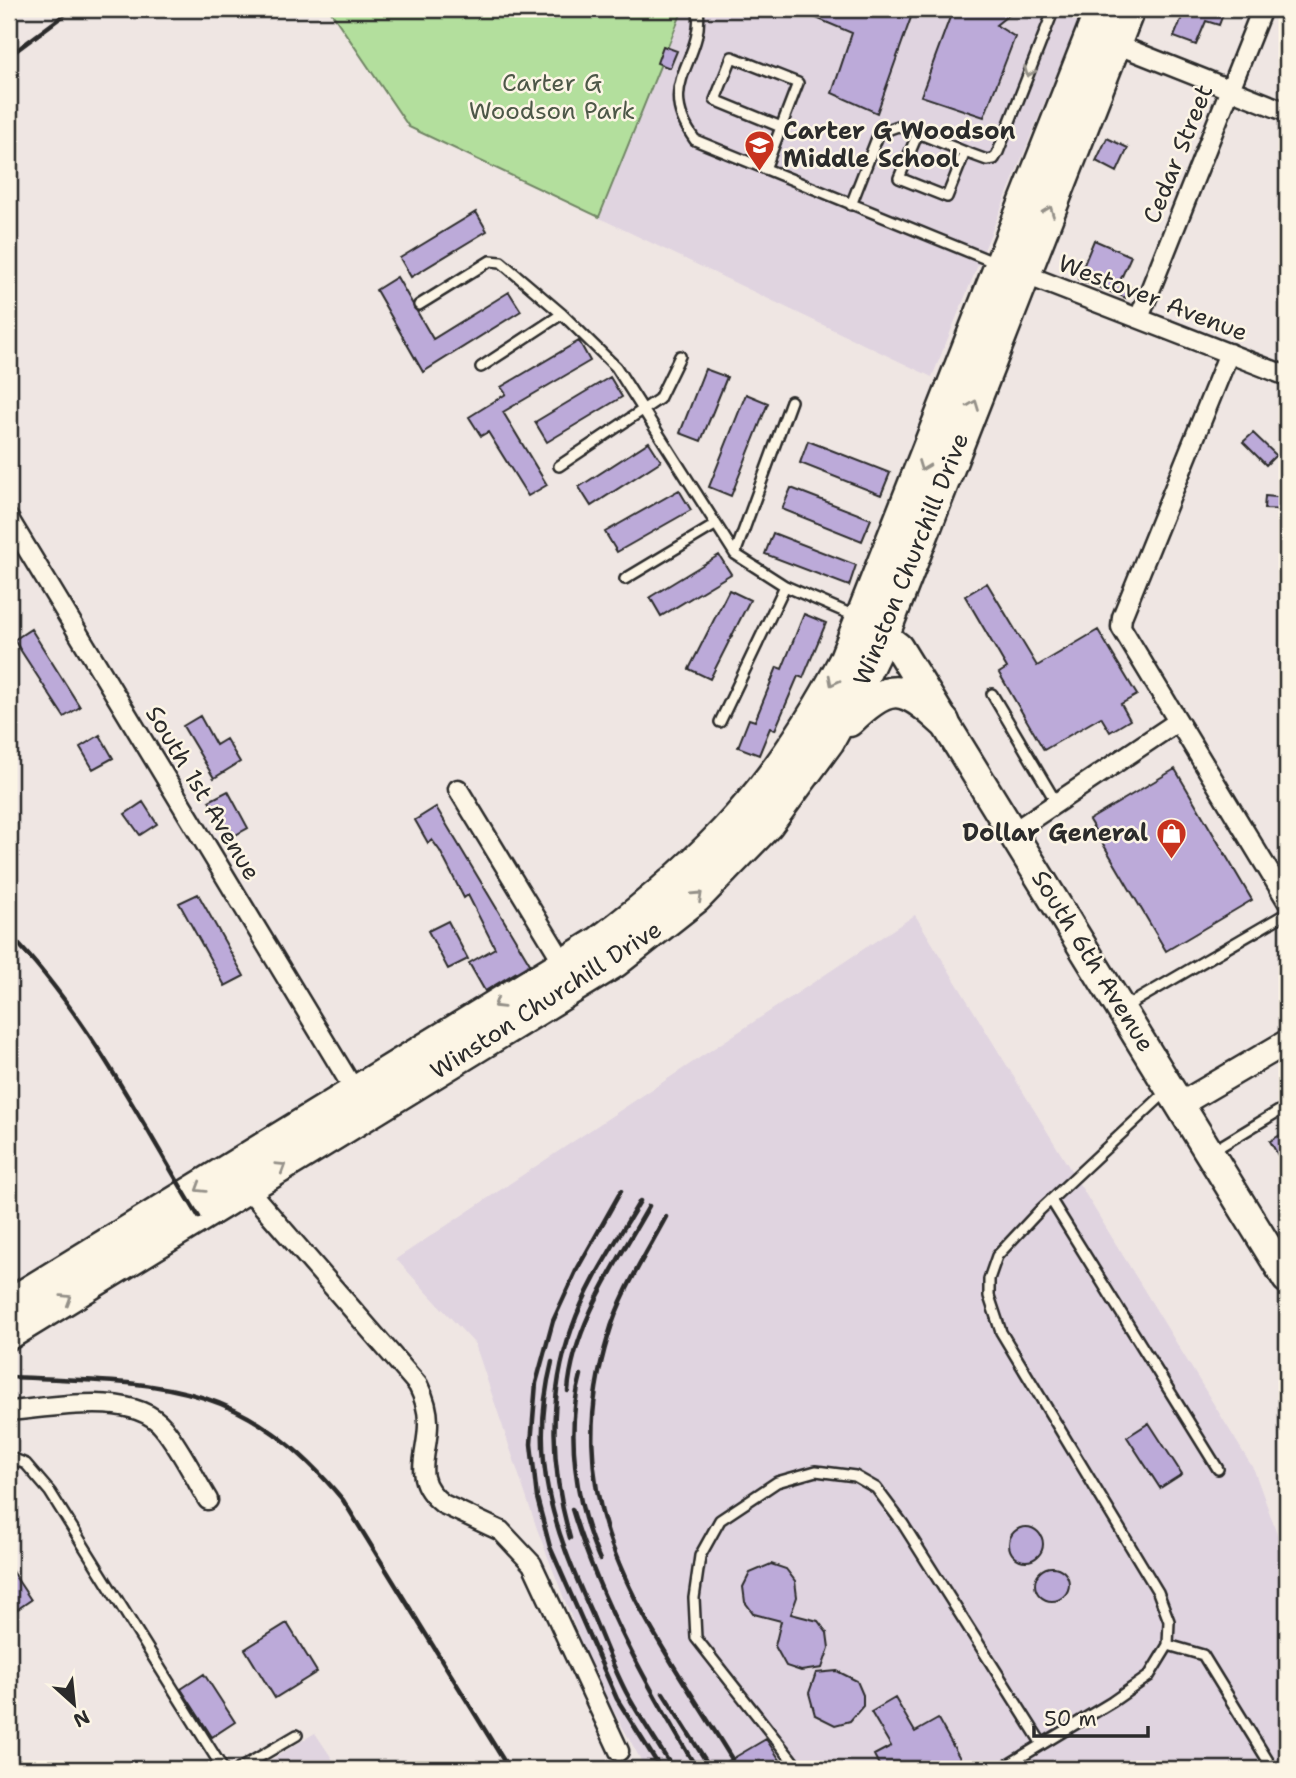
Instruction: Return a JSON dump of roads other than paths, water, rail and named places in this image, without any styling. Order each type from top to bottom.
[{"type":"highway","name":"Winston Churchill Drive","points":[[9,1304],[362,1102],[571,975],[656,932],[724,872],[768,824],[829,741],[1013,270],[1102,29],[1129,9]]},
{"type":"highway","name":"Winston Churchill Drive","points":[[571,975],[599,942],[667,890],[742,816],[792,752],[873,627]]},
{"type":"highway","points":[[829,741],[868,702],[886,693],[908,694],[920,700],[944,722]]},
{"type":"highway","name":"Winston Churchill Drive","points":[[9,1335],[247,1188],[362,1102]]},
{"type":"main road","name":"South 6th Avenue","points":[[873,627],[898,647],[1287,1279]]},
{"type":"street","name":"Cedar Street","points":[[1139,318],[1262,9]]},
{"type":"street","points":[[1102,29],[1230,90],[1287,112]]},
{"type":"street","name":"Westover Avenue","points":[[1013,270],[1287,376]]},
{"type":"street","points":[[1229,353],[1122,617],[1123,635],[1241,820],[1287,901]]},
{"type":"street","name":"South 1st Avenue","points":[[9,519],[362,1102]]},
{"type":"street","points":[[1013,832],[1177,722]]},
{"type":"street","points":[[458,789],[571,975]]},
{"type":"street","points":[[1176,1096],[1287,1042]]},
{"type":"street","points":[[247,1188],[418,1385],[428,1413],[421,1468],[426,1483],[443,1504],[501,1531],[533,1564],[619,1751]]},
{"type":"street","points":[[9,1411],[126,1405],[140,1409],[163,1427],[208,1500]]},
{"type":"lane","points":[[698,9],[697,32],[678,88],[677,104],[686,128],[695,140],[1013,270]]},
{"type":"lane","points":[[852,205],[879,133],[898,126],[987,160],[994,159],[1054,9]]},
{"type":"lane","points":[[765,169],[798,83],[732,57],[716,100],[781,127]]},
{"type":"lane","points":[[918,133],[899,178],[947,197],[965,152]]},
{"type":"lane","points":[[419,305],[490,261],[497,260],[562,314],[616,366],[735,554],[785,586],[873,627]]},
{"type":"lane","points":[[481,367],[562,314]]},
{"type":"lane","points":[[559,466],[646,410],[667,388],[680,356]]},
{"type":"lane","points":[[735,554],[791,401]]},
{"type":"lane","points":[[625,579],[716,526]]},
{"type":"lane","points":[[720,722],[785,586]]},
{"type":"lane","points":[[992,694],[1056,802]]},
{"type":"lane","points":[[1122,1009],[1287,913]]},
{"type":"lane","points":[[1001,1769],[1149,1676],[1168,1646],[1170,1621],[1158,1592],[1001,1332],[992,1312],[989,1279],[997,1256],[1051,1200],[1176,1096]]},
{"type":"lane","points":[[1210,1153],[1287,1105]]},
{"type":"lane","points":[[1051,1200],[1218,1469]]},
{"type":"lane","points":[[9,1457],[26,1464],[50,1492],[223,1769]]},
{"type":"lane","points":[[799,1769],[696,1638],[694,1598],[700,1556],[720,1520],[777,1482],[816,1471],[855,1476],[876,1488],[903,1524],[1042,1744]]},
{"type":"lane","points":[[1168,1646],[1203,1655],[1273,1769]]},
{"type":"lane","points":[[239,1769],[297,1735]]},
{"type":"railway","points":[[9,56],[72,9]]},
{"type":"railway","points":[[9,934],[64,999],[88,1034],[199,1217]]},
{"type":"railway","points":[[621,1191],[576,1271],[553,1321],[536,1383],[531,1444],[537,1498],[550,1547],[617,1699],[661,1769]]},
{"type":"railway","points":[[570,1538],[556,1460],[554,1433],[558,1380],[578,1312],[640,1201]]},
{"type":"railway","points":[[568,1391],[578,1342],[587,1318],[649,1206]]},
{"type":"railway","points":[[666,1217],[626,1290],[608,1337],[595,1400],[593,1457],[601,1510],[618,1561],[641,1610],[732,1759]]},
{"type":"railway","points":[[552,1362],[545,1397],[543,1430],[548,1491],[556,1521],[578,1582],[621,1683],[673,1769]]},
{"type":"railway","points":[[581,1375],[574,1421],[576,1469],[585,1516],[600,1560]]},
{"type":"railway","points":[[9,1377],[109,1381],[153,1386],[193,1395],[232,1409],[269,1430],[305,1460],[343,1500],[509,1769]]},
{"type":"railway","points":[[572,1509],[596,1577],[611,1610],[661,1707],[697,1769]]},
{"type":"railway","points":[[663,1693],[711,1769]]},
{"type":"place","name":"Carter G Woodson Middle School","points":[[760,172]]},
{"type":"place","name":"Dollar General","points":[[1171,860]]},
{"type":"park label","name":"Carter G Woodson Park","points":[[552,97]]}]
